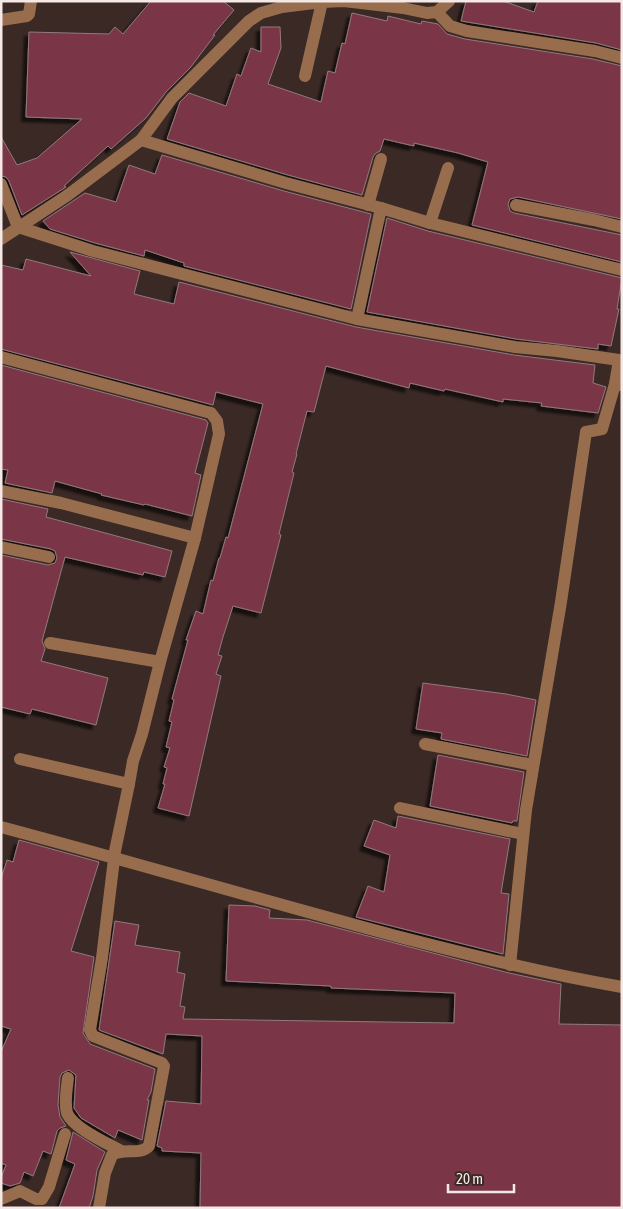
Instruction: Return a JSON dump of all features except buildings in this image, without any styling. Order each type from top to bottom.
[{"type":"street","points":[[1,20],[27,16],[31,1]]},
{"type":"street","points":[[1,239],[68,195],[141,140],[172,98],[249,21],[262,13],[281,4],[344,1],[404,8],[427,13],[437,12],[448,1]]},
{"type":"street","points":[[306,76],[322,2]]},
{"type":"street","points":[[437,12],[450,26],[467,31],[577,48],[622,58]]},
{"type":"street","points":[[141,140],[286,183],[381,208],[430,224],[622,270]]},
{"type":"street","points":[[368,205],[381,159]]},
{"type":"street","points":[[430,224],[448,168]]},
{"type":"street","points":[[1,184],[18,228]]},
{"type":"street","points":[[516,205],[594,220],[622,228]]},
{"type":"street","points":[[357,319],[381,208]]},
{"type":"street","points":[[18,228],[93,251],[357,319],[515,347],[620,355],[618,385],[602,430],[586,432],[561,602],[523,834],[510,965]]},
{"type":"street","points":[[1,357],[211,413],[217,421],[219,434],[195,538],[133,761],[114,859],[102,958],[90,1032],[93,1036],[162,1063],[164,1066],[149,1146],[142,1151],[121,1151],[112,1155],[108,1163],[99,1208]]},
{"type":"street","points":[[1,491],[61,503],[195,538]]},
{"type":"street","points":[[1,547],[49,557]]},
{"type":"street","points":[[50,643],[160,662]]},
{"type":"street","points":[[426,744],[533,765]]},
{"type":"street","points":[[20,758],[129,784]]},
{"type":"street","points":[[400,808],[523,834]]},
{"type":"street","points":[[1,827],[325,917],[510,965],[562,977],[622,987]]},
{"type":"street","points":[[68,1078],[67,1114],[77,1125],[121,1151]]},
{"type":"street","points":[[1,1199],[20,1191],[36,1199],[42,1199],[49,1188],[65,1134]]}]
